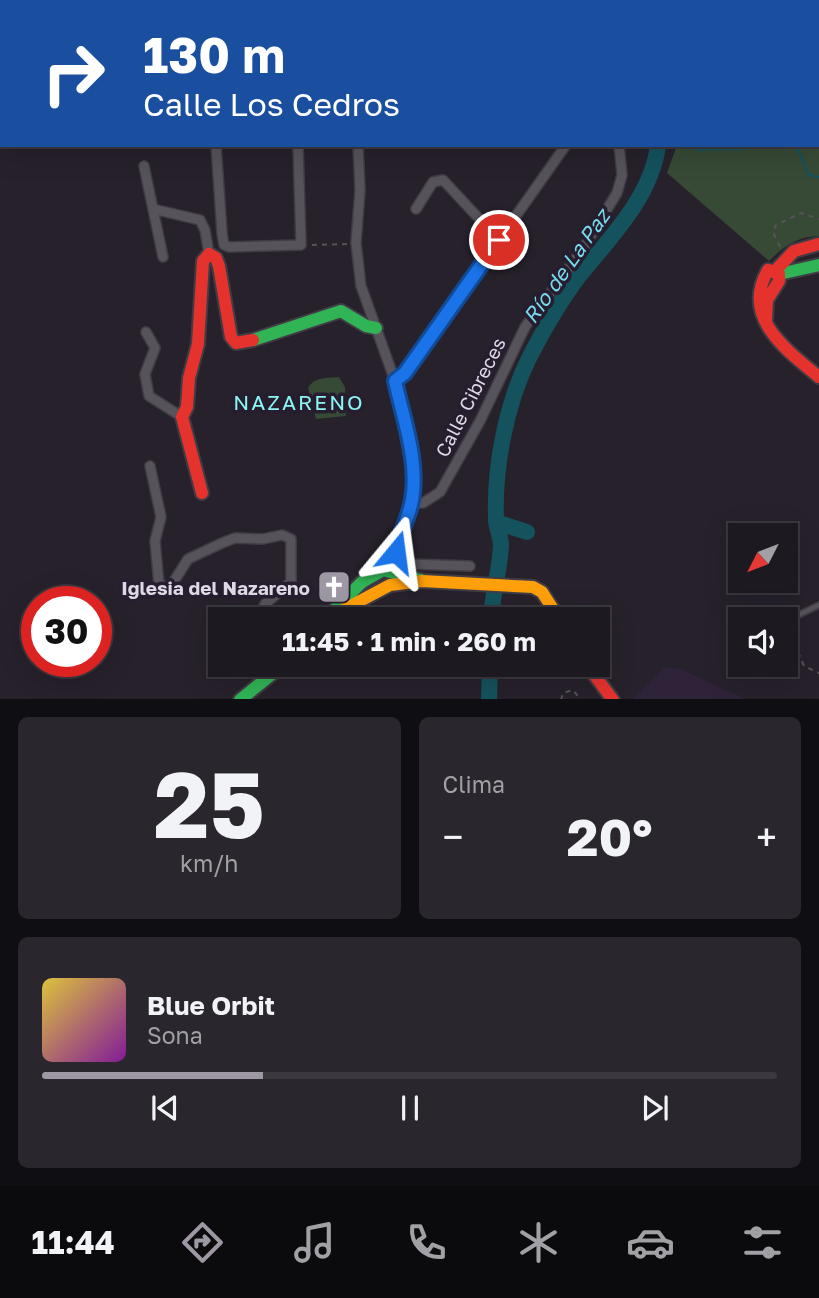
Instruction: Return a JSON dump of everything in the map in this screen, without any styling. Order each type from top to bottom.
[{"type":"main road","points":[[819,244],[804,246],[785,258],[774,276],[767,300],[766,320],[784,345],[819,377]]},
{"type":"main road","points":[[202,494],[181,417],[187,407],[189,378],[198,344],[203,261],[209,254],[216,258],[219,265],[231,337],[236,343],[243,344],[341,312],[366,326],[376,328]]},
{"type":"main road","points":[[774,276],[819,265]]},
{"type":"main road","points":[[387,585],[377,578],[389,571],[422,581]]},
{"type":"main road","points":[[337,607],[342,599],[389,571]]},
{"type":"main road","points":[[348,607],[387,585],[422,581],[522,585],[542,592],[552,607]]},
{"type":"main road","points":[[240,699],[269,677]]},
{"type":"main road","points":[[596,677],[613,699]]},
{"type":"street","points":[[216,147],[225,245],[301,245],[298,147]]},
{"type":"street","points":[[358,147],[360,190],[356,243],[360,286],[395,381],[411,459],[412,503],[399,533],[389,571]]},
{"type":"street","points":[[395,381],[405,373],[565,147]]},
{"type":"street","name":"Calle Cibreces","points":[[412,503],[432,500],[440,492],[480,421],[525,327],[582,250],[617,193],[622,175],[618,147]]},
{"type":"street","points":[[144,166],[163,257]]},
{"type":"street","points":[[416,209],[433,182],[443,180],[499,240]]},
{"type":"street","points":[[153,209],[200,220],[205,230],[209,254]]},
{"type":"street","points":[[146,332],[155,348],[145,374],[149,396],[181,417]]},
{"type":"street","points":[[149,466],[161,517],[155,549],[159,585],[171,586],[194,554],[235,538],[263,539],[282,535],[291,539],[291,582],[263,607]]},
{"type":"street","points":[[389,571],[395,560],[399,533]]},
{"type":"street","points":[[389,571],[409,564],[471,566]]},
{"type":"street","points":[[262,677],[264,681]]},
{"type":"lane","points":[[798,615],[819,605]]},
{"type":"path","points":[[785,258],[773,232],[776,225],[800,212],[819,219]]},
{"type":"path","points":[[301,245],[356,243]]},
{"type":"path","points":[[798,654],[804,666],[819,673]]},
{"type":"path","points":[[561,699],[563,693],[573,690],[581,699]]},
{"type":"shaded area","points":[[665,667],[681,669],[745,699],[632,699]]},
{"type":"green space","points":[[676,147],[819,147],[819,236],[791,243],[769,261],[667,173]]},
{"type":"green space","points":[[339,377],[345,387],[346,416],[316,419],[308,388],[317,380]]},
{"type":"waterway","name":"Río de La Paz","points":[[492,607],[501,545],[496,519],[499,458],[508,416],[521,376],[559,305],[639,199],[654,164],[658,147]]},
{"type":"waterway","points":[[694,147],[698,150],[753,147]]},
{"type":"waterway","points":[[797,147],[809,175],[819,177]]},
{"type":"waterway","points":[[496,522],[527,532]]},
{"type":"waterway","name":"Río de La Paz","points":[[489,699],[490,677]]},
{"type":"traffic: fast","points":[[779,274],[819,265]]},
{"type":"traffic: fast","points":[[253,340],[341,311],[366,326],[376,328]]},
{"type":"traffic: fast","points":[[337,607],[362,582],[383,570],[421,580]]},
{"type":"traffic: fast","points":[[241,699],[268,677]]},
{"type":"traffic: slow","points":[[349,607],[390,585],[422,581],[533,587],[542,592],[552,607]]},
{"type":"traffic: jam","points":[[776,270],[794,251],[819,244]]},
{"type":"traffic: jam","points":[[202,493],[182,417],[187,407],[189,378],[198,344],[203,261],[209,254],[216,258],[219,266],[231,337],[236,343],[253,340]]},
{"type":"traffic: jam","points":[[779,274],[768,270],[761,287],[763,317],[781,343],[819,377]]},
{"type":"traffic: jam","points":[[766,320],[767,300],[779,281],[779,274]]},
{"type":"traffic: jam","points":[[596,677],[612,699]]},
{"type":"place","name":"Iglesia del Nazareno","points":[[334,587]]},
{"type":"district","name":"NAZARENO","points":[[299,402]]},
{"type":"route","points":[[396,552],[399,533],[412,503],[414,484],[395,381],[405,373],[499,240]]}]
